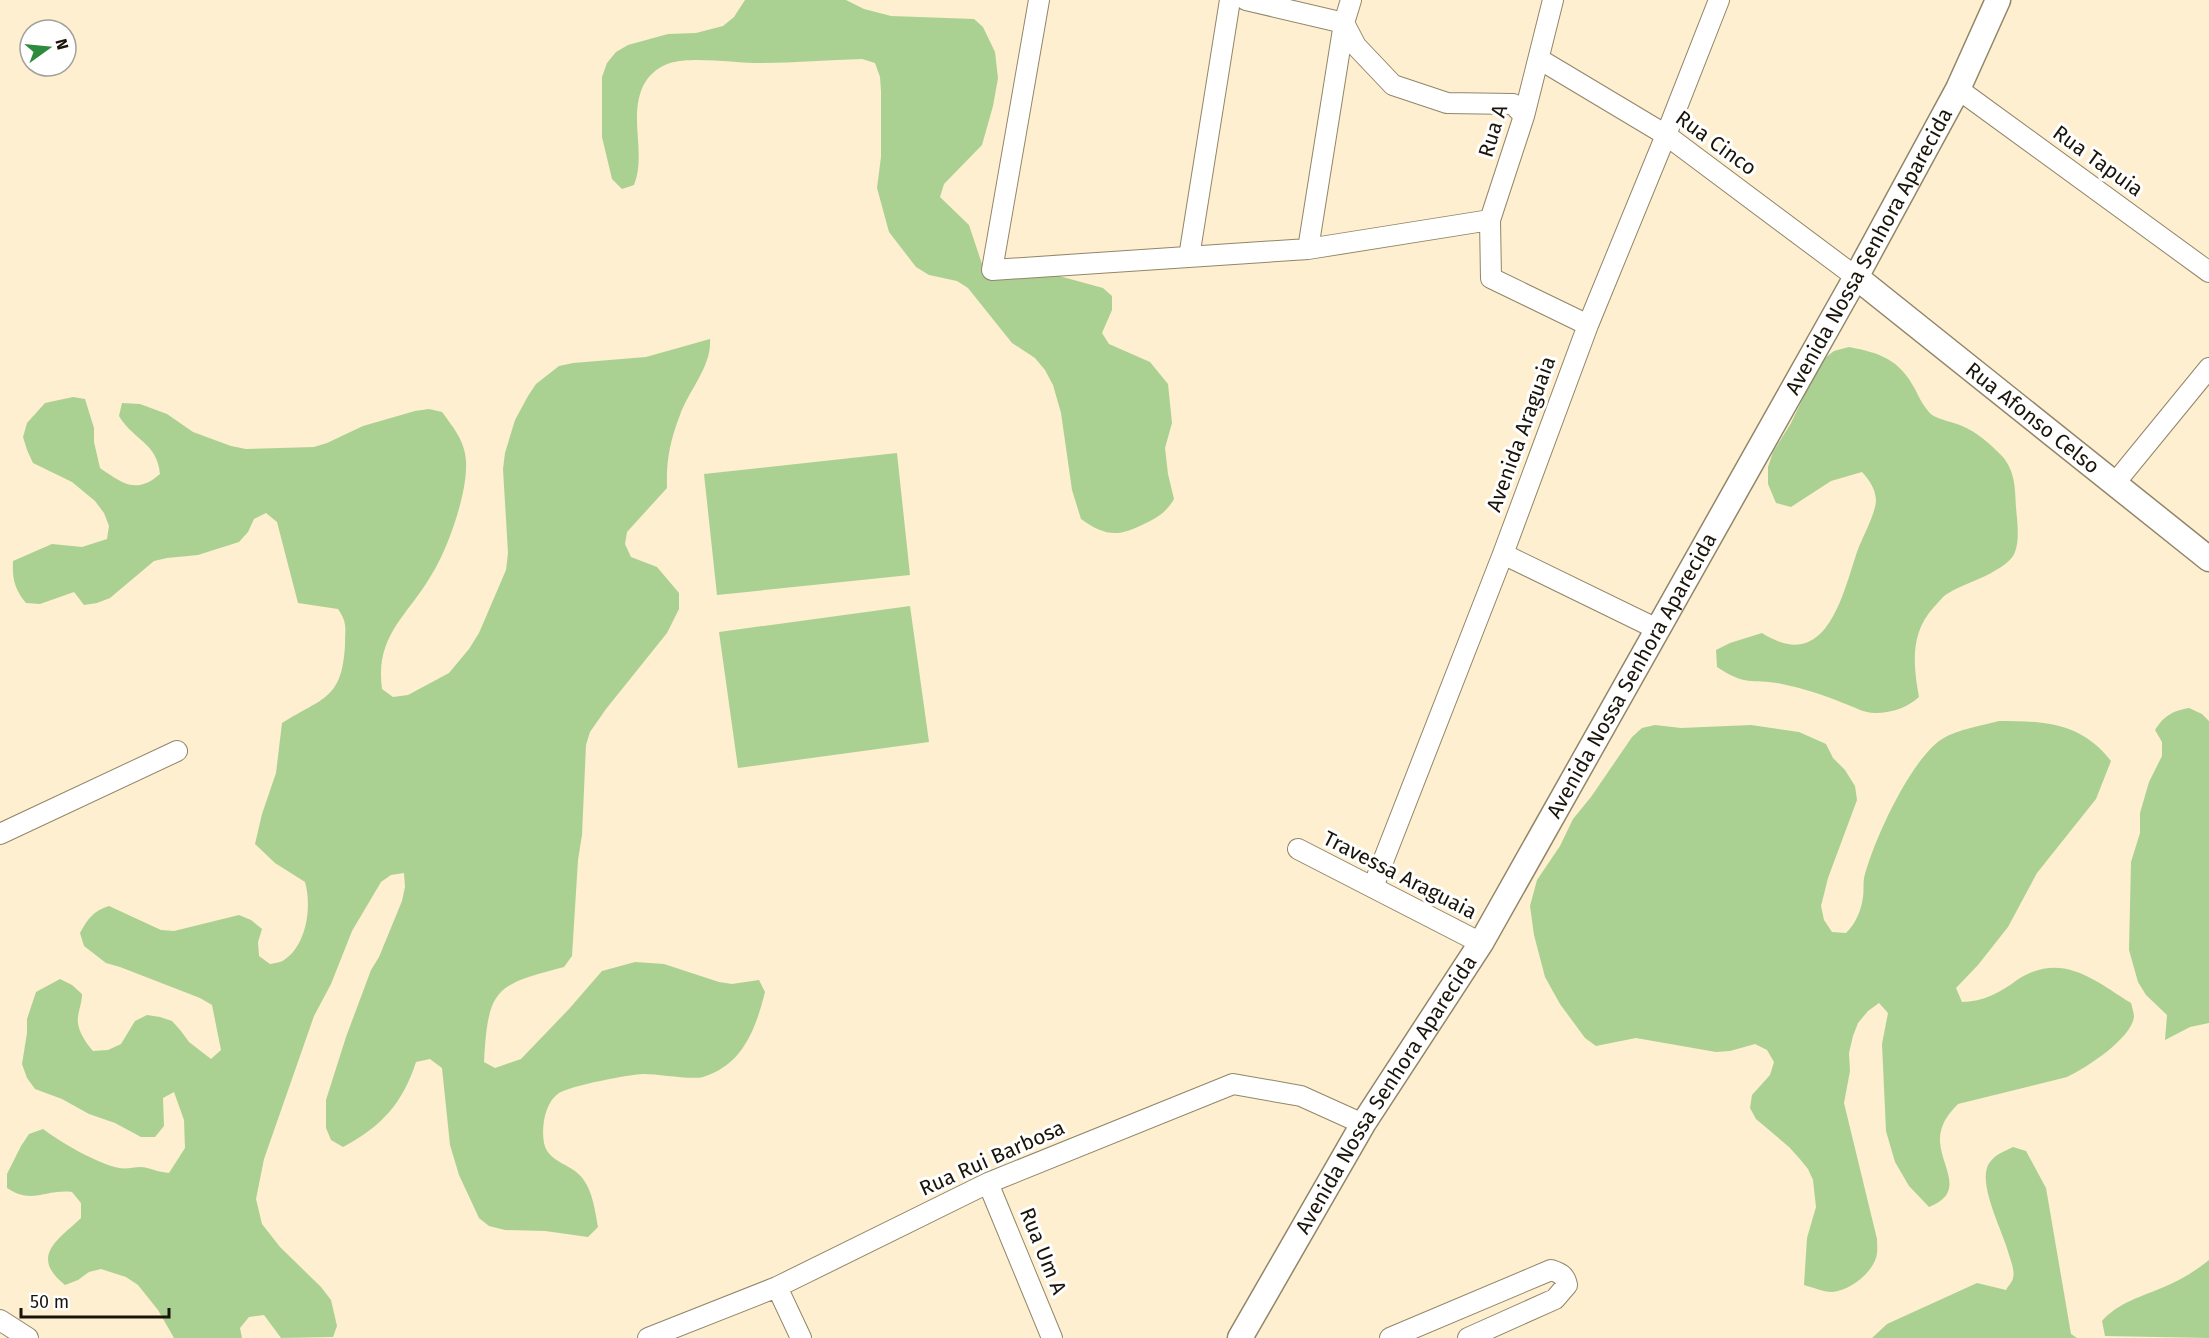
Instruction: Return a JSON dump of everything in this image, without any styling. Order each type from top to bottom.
[{"type":"street","points":[[1039,0],[992,270],[1308,249],[1490,220]]},
{"type":"street","points":[[1189,257],[1230,0]]},
{"type":"street","points":[[1246,0],[1344,23],[1356,46],[1393,85],[1447,102],[1513,104],[1524,116]]},
{"type":"street","points":[[1308,249],[1344,23],[1351,0]]},
{"type":"street","name":"Rua A","points":[[1553,0],[1524,116],[1490,220],[1491,278],[1587,326]]},
{"type":"street","name":"Avenida Araguaia","points":[[1372,887],[1503,554],[1587,326],[1719,0]]},
{"type":"street","name":"Avenida Nossa Senhora Aparecida","points":[[1240,1338],[1363,1124],[1481,943],[1856,277],[1958,89],[1998,0]]},
{"type":"street","name":"Rua Cinco","points":[[1539,59],[1666,135],[1856,277]]},
{"type":"street","name":"Rua Tapuia","points":[[1958,89],[2209,272]]},
{"type":"street","name":"Rua Afonso Celso","points":[[1856,277],[2209,559]]},
{"type":"street","points":[[2115,483],[2209,368]]},
{"type":"street","points":[[1503,554],[1657,629]]},
{"type":"street","points":[[0,834],[177,751]]},
{"type":"street","name":"Travessa Araguaia","points":[[1298,849],[1481,943]]},
{"type":"street","name":"Rua Rui Barbosa","points":[[648,1338],[777,1287],[988,1183],[1233,1084],[1301,1096],[1363,1124]]},
{"type":"street","name":"Rua Um A","points":[[988,1183],[1052,1338]]},
{"type":"street","points":[[1390,1338],[1551,1270],[1561,1273],[1565,1278],[1567,1285],[1555,1299],[1468,1338]]},
{"type":"street","points":[[777,1287],[801,1338]]},
{"type":"street","points":[[0,1320],[28,1338]]},
{"type":"green space","points":[[745,0],[846,0],[864,9],[891,16],[974,19],[983,27],[995,52],[998,78],[993,106],[982,145],[944,184],[940,197],[969,225],[983,267],[1037,270],[1103,288],[1112,296],[1112,310],[1102,333],[1109,344],[1150,362],[1168,384],[1172,423],[1165,448],[1174,499],[1162,513],[1136,528],[1120,533],[1105,532],[1081,519],[1072,490],[1061,413],[1053,385],[1045,370],[1035,358],[1012,343],[968,288],[957,281],[929,275],[916,267],[889,232],[877,188],[881,157],[881,91],[880,77],[875,63],[862,59],[786,63],[702,60],[679,61],[665,65],[656,70],[646,81],[638,102],[639,162],[634,185],[622,189],[612,179],[602,137],[602,77],[607,63],[616,52],[628,45],[668,34],[696,33],[723,26],[734,17]]},
{"type":"green space","points":[[710,339],[710,349],[704,368],[680,415],[669,451],[667,488],[627,532],[625,544],[631,557],[657,567],[679,593],[679,609],[667,633],[590,732],[586,745],[582,835],[578,860],[572,956],[564,967],[523,979],[509,985],[500,993],[488,1018],[484,1062],[495,1068],[521,1059],[602,971],[635,962],[664,964],[732,984],[759,980],[765,992],[746,1044],[728,1064],[703,1077],[637,1075],[587,1084],[559,1093],[550,1102],[545,1115],[543,1130],[546,1150],[555,1159],[579,1174],[586,1184],[593,1202],[598,1227],[588,1237],[545,1231],[505,1230],[489,1226],[479,1218],[459,1175],[450,1145],[442,1068],[430,1059],[416,1062],[411,1077],[397,1102],[379,1122],[357,1139],[343,1147],[331,1140],[326,1128],[326,1100],[346,1037],[371,970],[379,957],[402,901],[405,887],[404,873],[391,875],[381,882],[352,931],[331,984],[314,1016],[264,1159],[256,1199],[262,1224],[280,1247],[321,1287],[331,1300],[337,1326],[333,1337],[281,1338],[264,1315],[249,1317],[240,1328],[242,1338],[174,1338],[158,1310],[138,1285],[126,1277],[101,1269],[89,1272],[65,1285],[54,1275],[48,1257],[56,1241],[81,1218],[81,1203],[72,1192],[31,1196],[16,1193],[7,1188],[7,1174],[29,1134],[43,1129],[79,1152],[110,1166],[144,1167],[169,1173],[185,1148],[184,1120],[174,1092],[163,1098],[164,1126],[155,1137],[141,1137],[115,1123],[89,1114],[62,1099],[35,1089],[27,1078],[22,1064],[27,1019],[36,992],[60,979],[72,985],[82,994],[78,1022],[80,1031],[93,1051],[108,1050],[121,1044],[135,1021],[147,1015],[172,1021],[189,1042],[211,1059],[221,1050],[212,1005],[200,998],[106,963],[84,946],[80,933],[92,916],[109,906],[161,930],[174,931],[239,915],[251,920],[262,929],[258,942],[259,956],[270,964],[282,961],[292,953],[303,935],[306,924],[308,902],[305,882],[275,863],[255,844],[276,773],[282,723],[320,701],[335,687],[343,663],[345,622],[338,609],[298,603],[277,522],[266,513],[254,519],[248,532],[239,542],[198,555],[154,561],[110,598],[97,603],[84,605],[74,592],[40,604],[26,603],[15,584],[13,561],[52,544],[82,547],[107,539],[109,526],[104,513],[95,501],[72,482],[33,463],[23,437],[27,423],[45,403],[73,397],[85,399],[94,428],[94,442],[100,468],[122,482],[136,485],[144,484],[160,474],[158,463],[150,448],[131,431],[119,416],[122,403],[140,404],[167,414],[193,432],[246,449],[314,447],[363,426],[415,411],[429,409],[442,412],[458,435],[465,454],[464,489],[443,554],[387,642],[381,671],[382,689],[393,697],[408,695],[449,673],[479,633],[506,570],[508,553],[503,469],[505,453],[515,420],[536,384],[559,366],[646,357]]},
{"type":"green space","points":[[1849,347],[1879,355],[1895,364],[1909,379],[1924,406],[1932,415],[1978,435],[2002,456],[2010,467],[2014,480],[2018,535],[2014,555],[2004,565],[1947,594],[1934,607],[1921,627],[1915,649],[1915,673],[1919,697],[1900,708],[1878,713],[1864,711],[1797,688],[1772,682],[1742,680],[1717,667],[1716,650],[1762,633],[1784,643],[1802,644],[1816,637],[1828,625],[1845,589],[1857,552],[1874,512],[1876,500],[1872,485],[1862,472],[1831,481],[1791,507],[1776,503],[1768,484],[1768,467],[1773,452],[1791,423],[1821,361],[1834,351]]},
{"type":"green space","points":[[897,453],[910,575],[717,595],[704,474]]},
{"type":"green space","points":[[910,606],[929,742],[738,768],[719,632]]},
{"type":"green space","points":[[2189,708],[2202,714],[2209,721],[2209,1023],[2190,1027],[2165,1040],[2167,1015],[2146,995],[2138,982],[2129,950],[2131,862],[2140,833],[2140,813],[2149,782],[2162,756],[2162,742],[2155,730],[2169,715]]},
{"type":"green space","points":[[1999,721],[2046,723],[2074,731],[2087,738],[2111,761],[2096,799],[2037,873],[2008,927],[1978,965],[1956,988],[1962,1002],[1991,996],[2033,972],[2048,968],[2062,968],[2090,978],[2131,1003],[2134,1017],[2131,1026],[2096,1060],[2067,1077],[1958,1104],[1945,1121],[1940,1136],[1949,1187],[1947,1194],[1940,1201],[1929,1207],[1909,1186],[1895,1162],[1886,1131],[1882,1044],[1888,1013],[1879,1003],[1868,1011],[1858,1023],[1853,1036],[1844,1103],[1877,1239],[1877,1256],[1864,1276],[1845,1289],[1829,1292],[1804,1285],[1807,1238],[1816,1207],[1813,1180],[1799,1158],[1756,1119],[1750,1108],[1752,1095],[1770,1075],[1774,1062],[1767,1050],[1755,1044],[1730,1051],[1716,1052],[1636,1038],[1596,1046],[1585,1038],[1560,1004],[1545,977],[1534,935],[1530,906],[1537,880],[1560,846],[1573,819],[1632,737],[1642,728],[1655,725],[1681,728],[1751,725],[1799,732],[1826,744],[1833,758],[1845,770],[1855,786],[1857,800],[1828,878],[1821,906],[1824,920],[1832,932],[1846,933],[1859,912],[1864,878],[1875,844],[1894,803],[1918,765],[1942,739],[1962,730]]},
{"type":"green space","points":[[2013,1147],[2026,1151],[2046,1188],[2071,1334],[2077,1338],[1872,1338],[1887,1324],[1977,1283],[2006,1290],[2013,1279],[2013,1269],[1988,1194],[1986,1171],[1995,1157]]},
{"type":"green space","points":[[2209,1260],[2209,1338],[2105,1336],[2102,1321],[2109,1314],[2131,1301],[2176,1282]]}]
